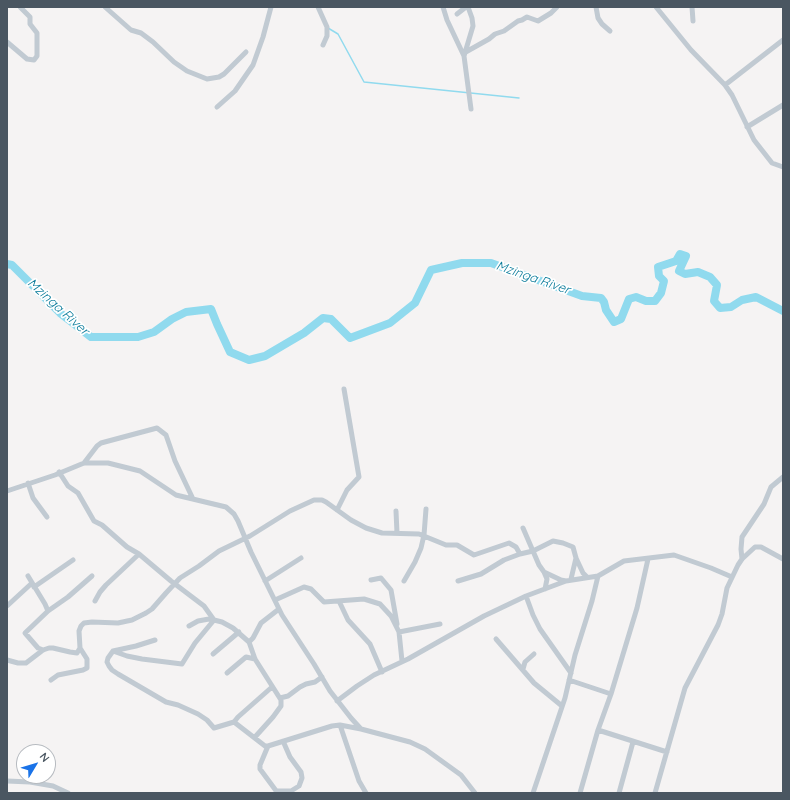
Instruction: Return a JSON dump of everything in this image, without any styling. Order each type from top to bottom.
[{"type":"street","points":[[7,42],[29,60],[35,60],[37,56],[37,33],[30,24],[30,17],[20,7]]},
{"type":"street","points":[[105,7],[131,30],[141,33],[153,42],[174,62],[188,71],[208,78],[219,77],[224,74],[246,52]]},
{"type":"street","points":[[217,106],[235,91],[253,65],[264,37],[271,7]]},
{"type":"street","points":[[318,7],[327,27],[327,36],[323,45]]},
{"type":"street","points":[[443,7],[447,20],[464,54],[471,109]]},
{"type":"street","points":[[457,14],[467,7],[472,18],[473,26],[464,54]]},
{"type":"street","points":[[464,54],[495,34],[504,31],[518,21],[528,16],[538,21],[551,13],[557,7]]},
{"type":"street","points":[[596,7],[598,18],[610,31]]},
{"type":"street","points":[[656,7],[695,54],[725,85],[732,95],[754,140],[772,162],[783,167]]},
{"type":"street","points":[[692,7],[693,21]]},
{"type":"street","points":[[725,85],[783,40]]},
{"type":"street","points":[[747,127],[783,105]]},
{"type":"street","points":[[337,510],[347,490],[359,477],[344,389]]},
{"type":"street","points":[[84,463],[101,443],[157,428],[166,435],[175,461],[193,499]]},
{"type":"street","points":[[7,490],[84,463],[108,463],[140,471],[176,495],[222,506],[230,510],[238,521],[264,581],[279,609],[337,701],[361,728]]},
{"type":"street","points":[[60,472],[68,486],[78,493],[94,521],[102,525],[127,547],[140,554],[174,584],[204,606],[214,620]]},
{"type":"street","points":[[742,559],[742,537],[764,504],[771,487],[783,477]]},
{"type":"street","points":[[28,483],[33,498],[47,517]]},
{"type":"street","points":[[51,680],[58,675],[87,668],[87,659],[80,648],[79,631],[84,623],[114,623],[132,620],[152,609],[174,584],[219,551],[245,539],[284,514],[309,501],[322,500],[351,520],[366,528],[382,533],[424,535],[446,545],[461,546],[471,555],[479,554],[509,543],[516,547],[520,554]]},
{"type":"street","points":[[404,580],[419,554],[424,535],[426,509]]},
{"type":"street","points":[[396,511],[397,534]]},
{"type":"street","points":[[523,528],[547,579],[545,589]]},
{"type":"street","points":[[458,581],[470,576],[481,574],[504,560],[533,551],[553,541],[573,547],[576,558],[583,573],[587,577]]},
{"type":"street","points":[[655,793],[685,688],[718,625],[722,614],[727,588],[732,577],[742,559],[755,547],[761,547],[783,559]]},
{"type":"street","points":[[95,601],[106,585],[140,554]]},
{"type":"street","points":[[337,701],[357,686],[402,661],[424,651],[484,616],[526,596],[566,580],[598,576],[624,561],[648,559],[660,556],[674,556],[711,568],[732,577]]},
{"type":"street","points":[[264,581],[301,558]]},
{"type":"street","points":[[566,580],[573,572],[576,558]]},
{"type":"street","points":[[580,793],[598,730],[611,694],[637,608],[648,559]]},
{"type":"street","points":[[7,606],[33,585],[73,560]]},
{"type":"street","points":[[544,572],[566,580]]},
{"type":"street","points":[[566,580],[573,572]]},
{"type":"street","points":[[28,576],[48,611]]},
{"type":"street","points":[[43,650],[38,648],[25,633],[48,611],[68,597],[92,576]]},
{"type":"street","points":[[533,793],[550,746],[562,706],[598,576]]},
{"type":"street","points":[[371,580],[381,578],[391,590],[402,661]]},
{"type":"street","points":[[275,600],[304,586],[311,589],[324,602],[364,599],[376,602],[384,608],[398,630]]},
{"type":"street","points":[[526,596],[540,629],[571,673]]},
{"type":"street","points":[[339,601],[353,627],[363,634],[370,644],[382,672]]},
{"type":"street","points":[[249,642],[254,638],[261,624],[279,609]]},
{"type":"street","points":[[189,626],[198,620],[214,620],[227,624],[239,632],[249,642],[255,659],[280,698],[280,706],[255,737]]},
{"type":"street","points":[[113,651],[142,659],[182,664],[199,638],[214,620]]},
{"type":"street","points":[[398,630],[440,624]]},
{"type":"street","points":[[213,654],[239,632]]},
{"type":"street","points":[[496,639],[534,683],[562,706]]},
{"type":"street","points":[[155,640],[113,651],[107,662],[112,670],[118,674],[166,702],[178,705],[198,714],[207,720],[214,728],[234,722],[272,687]]},
{"type":"street","points":[[7,660],[18,663],[26,663],[43,650],[53,648],[76,653],[79,652],[80,648]]},
{"type":"street","points":[[523,669],[525,662],[534,654]]},
{"type":"street","points":[[227,673],[246,657],[255,659]]},
{"type":"street","points":[[280,698],[288,696],[300,687],[315,682],[322,677]]},
{"type":"street","points":[[569,680],[611,694]]},
{"type":"street","points":[[234,722],[265,746],[340,725],[361,728],[410,742],[425,749],[461,775],[475,793]]},
{"type":"street","points":[[340,725],[359,781],[366,793]]},
{"type":"street","points":[[598,730],[666,752]]},
{"type":"street","points":[[268,746],[260,765],[260,769],[276,792],[291,791],[299,786],[302,778],[301,772],[290,757],[283,741]]},
{"type":"street","points":[[619,793],[633,742]]},
{"type":"street","points":[[7,781],[30,782],[52,786],[68,793]]},
{"type":"waterway","points":[[328,28],[338,34],[364,82],[519,98]]},
{"type":"waterway","name":"Mzinga River","points":[[7,264],[12,265],[60,313],[91,337],[138,337],[154,332],[172,319],[186,312],[211,309],[230,352],[249,360],[265,356],[304,333],[323,318],[331,319],[350,338],[390,323],[415,303],[431,270],[462,263],[491,263],[582,296],[601,298],[604,302],[606,310],[614,322],[621,319],[629,299],[636,297],[646,301],[655,301],[661,293],[664,281],[659,276],[658,267],[676,261],[680,254],[686,256],[679,271],[685,274],[698,272],[710,277],[717,285],[714,301],[720,308],[731,307],[742,300],[756,297],[783,311]]}]
